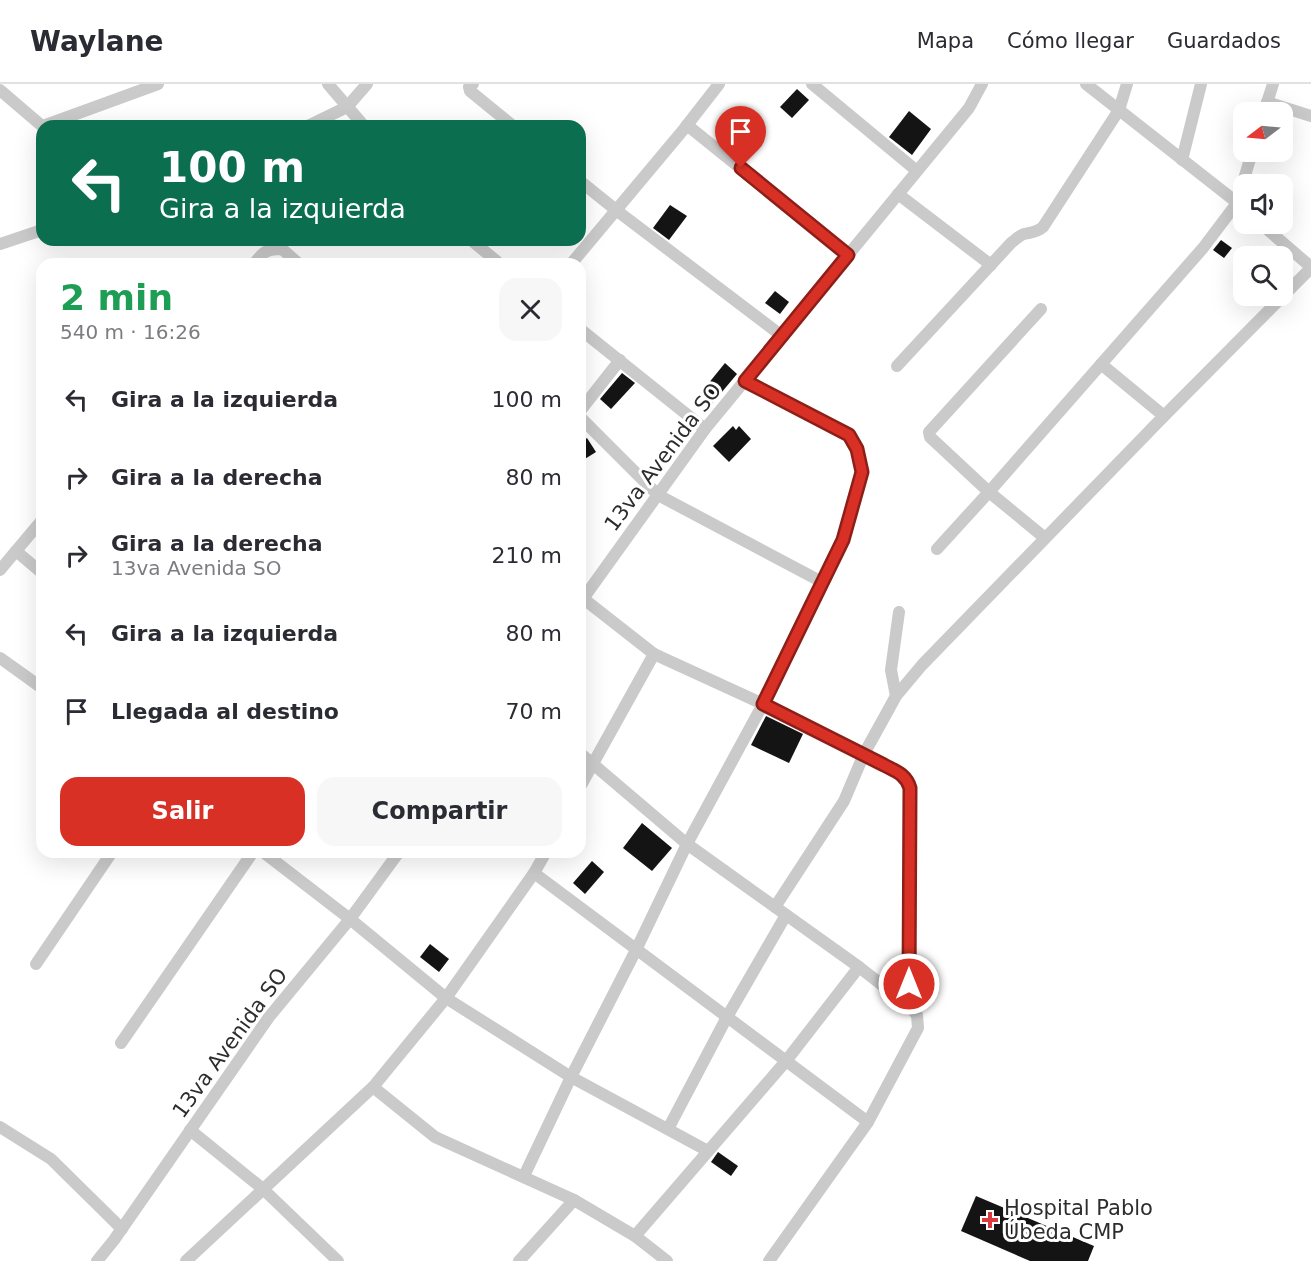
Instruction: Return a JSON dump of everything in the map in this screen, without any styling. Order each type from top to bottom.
[{"type":"street","points":[[59,120],[158,84]]},
{"type":"street","points":[[328,84],[359,120]]},
{"type":"street","points":[[320,120],[347,107],[367,84]]},
{"type":"street","points":[[473,84],[469,87],[470,90],[506,120]]},
{"type":"street","points":[[576,258],[719,84]]},
{"type":"street","points":[[812,84],[917,171]]},
{"type":"street","name":"13va Avenida SO","points":[[586,594],[705,429],[969,108],[982,84]]},
{"type":"street","points":[[1086,84],[1233,200]]},
{"type":"street","points":[[897,366],[1011,243],[1024,234],[1032,234],[1043,227],[1119,110],[1127,84]]},
{"type":"street","points":[[1182,160],[1201,84]]},
{"type":"street","points":[[1268,102],[1273,84]]},
{"type":"street","points":[[0,90],[36,121]]},
{"type":"street","points":[[1293,112],[1311,116]]},
{"type":"street","points":[[687,125],[848,255]]},
{"type":"street","points":[[586,186],[782,336]]},
{"type":"street","points":[[898,194],[992,265]]},
{"type":"street","points":[[937,549],[1233,213]]},
{"type":"street","points":[[0,244],[36,233]]},
{"type":"street","points":[[775,907],[844,801],[864,754],[896,696],[922,665],[1311,268],[1272,234]]},
{"type":"street","points":[[478,246],[493,258]]},
{"type":"street","points":[[258,258],[262,253],[271,249],[282,249],[292,258]]},
{"type":"street","points":[[1041,309],[929,432],[930,437],[989,492],[1045,538]]},
{"type":"street","points":[[586,334],[705,429]]},
{"type":"street","points":[[586,403],[620,360]]},
{"type":"street","points":[[1101,364],[1164,416]]},
{"type":"street","points":[[524,1176],[687,844],[763,704],[843,540],[862,472],[857,449],[849,435],[745,381]]},
{"type":"street","points":[[586,423],[658,495],[822,582]]},
{"type":"street","points":[[0,570],[36,527]]},
{"type":"street","points":[[16,551],[36,568]]},
{"type":"street","points":[[586,602],[654,654],[864,754],[903,775],[908,781],[910,788],[909,1005]]},
{"type":"street","points":[[896,696],[891,670],[899,612]]},
{"type":"street","points":[[586,776],[654,654]]},
{"type":"street","points":[[0,658],[36,684]]},
{"type":"street","points":[[586,758],[687,844],[909,1005],[916,1015],[918,1028],[868,1122],[769,1261]]},
{"type":"street","points":[[36,964],[108,858]]},
{"type":"street","points":[[121,1042],[249,858]]},
{"type":"street","points":[[271,858],[446,998],[571,1077],[708,1151]]},
{"type":"street","name":"13va Avenida SO","points":[[97,1261],[122,1229],[269,1017],[350,919],[395,858]]},
{"type":"street","points":[[186,1261],[373,1087],[446,998],[543,858]]},
{"type":"street","points":[[534,873],[868,1122]]},
{"type":"street","points":[[668,1130],[727,1017],[786,915]]},
{"type":"street","points":[[636,1236],[786,1061],[859,968]]},
{"type":"street","points":[[373,1087],[435,1137],[574,1200],[636,1236],[667,1261]]},
{"type":"street","points":[[1,1129],[51,1159],[122,1229]]},
{"type":"street","points":[[190,1130],[263,1189],[338,1261]]},
{"type":"street","points":[[519,1261],[574,1200]]},
{"type":"building","points":[[797,89],[809,100],[792,118],[780,107]]},
{"type":"building","points":[[909,111],[931,129],[912,155],[889,137]]},
{"type":"building","points":[[670,205],[687,216],[669,240],[653,228]]},
{"type":"building","points":[[1221,240],[1232,248],[1224,258],[1213,250]]},
{"type":"building","points":[[775,291],[789,302],[780,314],[765,303]]},
{"type":"building","points":[[725,363],[737,374],[711,405],[699,395]]},
{"type":"building","points":[[622,373],[635,383],[611,409],[600,399]]},
{"type":"building","points":[[733,426],[736,430],[739,426],[751,439],[729,462],[713,446]]},
{"type":"building","points":[[586,439],[596,452],[586,458]]},
{"type":"building","points":[[766,716],[803,734],[789,763],[751,745]]},
{"type":"building","points":[[642,823],[672,848],[652,871],[623,848]]},
{"type":"building","points":[[592,861],[604,872],[585,894],[573,883]]},
{"type":"building","points":[[430,944],[449,959],[439,972],[420,957]]},
{"type":"building","points":[[718,1152],[738,1166],[731,1176],[711,1162]]},
{"type":"building","points":[[976,1196],[1094,1246],[1088,1261],[1030,1261],[961,1231]]},
{"type":"place","name":"Hospital Pablo Úbeda CMP","points":[[990,1220]]},
{"type":"route","points":[[741,168],[848,255],[745,381],[849,435],[857,449],[862,472],[843,540],[763,704],[864,754],[903,775],[908,781],[910,788],[909,984]]}]
